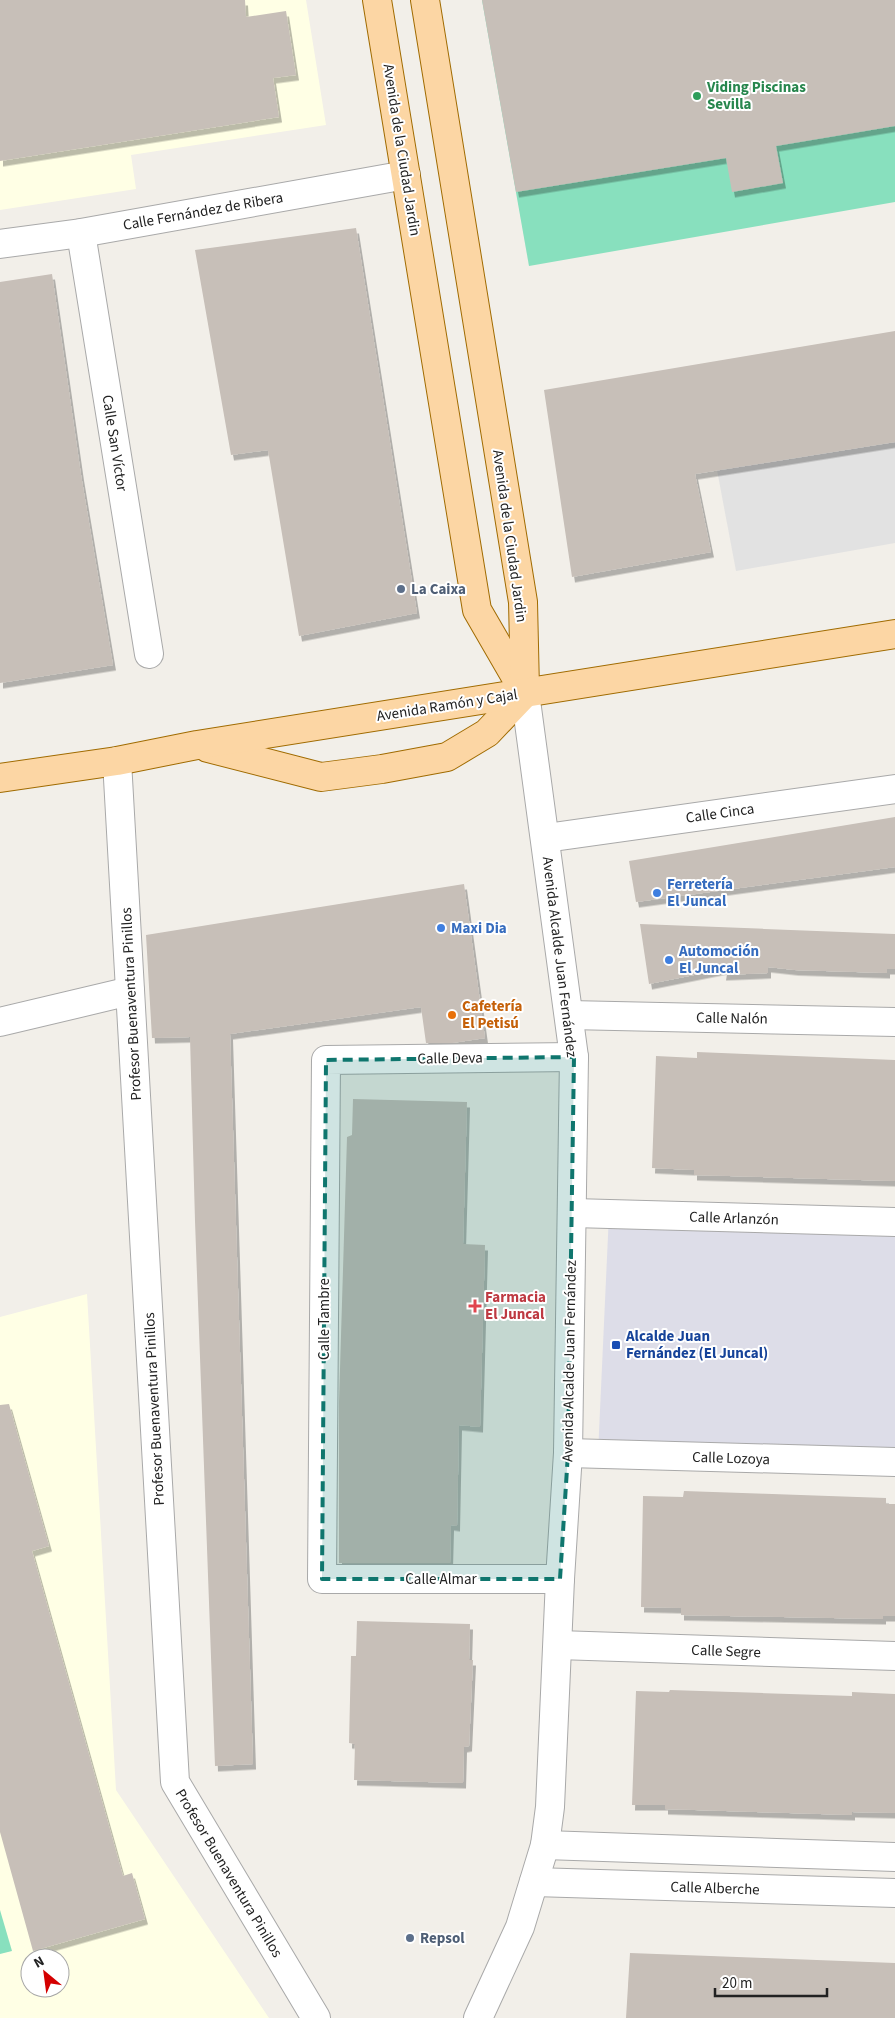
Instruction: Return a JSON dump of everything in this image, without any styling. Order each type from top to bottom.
[{"type":"main road","name":"Avenida de la Ciudad Jardin","points":[[377,0],[477,610],[525,693]]},
{"type":"main road","name":"Avenida de la Ciudad Jardin","points":[[425,0],[523,602],[525,693]]},
{"type":"main road","name":"Avenida Ramón y Cajal","points":[[0,778],[117,761],[197,745],[895,634]]},
{"type":"main road","points":[[197,745],[321,777],[382,769],[447,757],[487,733],[525,693]]},
{"type":"street","name":"Calle Fernández de Ribera","points":[[0,244],[81,233],[406,175]]},
{"type":"street","name":"Calle San Víctor","points":[[81,233],[148,654]]},
{"type":"street","name":"Avenida Alcalde Juan Fernández","points":[[478,2018],[520,1927],[544,1845],[550,1807],[560,1579],[568,1453],[574,1057],[525,693]]},
{"type":"street","name":"Profesor Buenaventura Pinillos","points":[[117,761],[175,1782],[316,2018]]},
{"type":"street","name":"Calle Cinca","points":[[546,838],[895,788]]},
{"type":"street","points":[[0,1022],[130,991]]},
{"type":"street","name":"Calle Nalón","points":[[569,1014],[895,1022]]},
{"type":"street","name":"Calle Deva","points":[[326,1060],[574,1057]]},
{"type":"street","name":"Calle Tambre","points":[[322,1579],[326,1060]]},
{"type":"street","name":"Calle Arlanzón","points":[[573,1212],[895,1222]]},
{"type":"street","name":"Calle Lozoya","points":[[568,1453],[895,1462]]},
{"type":"street","name":"Calle Almar","points":[[322,1579],[560,1579]]},
{"type":"street","name":"Calle Segre","points":[[558,1646],[895,1656]]},
{"type":"street","points":[[544,1845],[895,1856]]},
{"type":"street","name":"Calle Alberche","points":[[534,1882],[895,1893]]},
{"type":"highlighted area","points":[[574,1057],[568,1453],[560,1579],[322,1579],[326,1060]]},
{"type":"shaded area","points":[[0,0],[306,0],[326,125],[131,155],[136,189],[0,210]]},
{"type":"shaded area","points":[[895,442],[895,543],[736,571],[717,470]]},
{"type":"shaded area","points":[[609,1214],[895,1222],[895,1462],[598,1454]]},
{"type":"shaded area","points":[[87,1294],[116,1790],[269,2018],[0,2018],[0,1317]]},
{"type":"green space","name":"Viding Piscinas Sevilla","points":[[482,0],[895,0],[895,202],[529,266]]},
{"type":"green space","points":[[0,1910],[12,1951],[0,1954]]},
{"type":"building","points":[[0,0],[245,0],[246,17],[286,11],[296,75],[273,78],[279,117],[0,161]]},
{"type":"building","name":"Viding Piscinas Sevilla","points":[[482,0],[895,0],[895,126],[776,146],[783,183],[732,192],[726,158],[516,192]]},
{"type":"building","points":[[356,228],[417,613],[299,636],[268,450],[231,455],[195,250]]},
{"type":"building","points":[[52,274],[81,475],[113,665],[0,683],[0,282]]},
{"type":"building","points":[[895,331],[895,442],[695,474],[711,552],[572,577],[544,390]]},
{"type":"building","points":[[895,817],[895,867],[636,902],[629,861]]},
{"type":"building","points":[[464,884],[485,1038],[452,1043],[426,1043],[421,1007],[230,1034],[253,1764],[215,1766],[190,1037],[152,1038],[146,935]]},
{"type":"building","points":[[640,924],[895,934],[895,969],[887,969],[887,973],[795,970],[768,967],[768,973],[723,975],[724,969],[649,984]]},
{"type":"building","points":[[697,1052],[895,1060],[895,1181],[694,1175],[694,1170],[652,1168],[656,1056],[697,1058]]},
{"type":"building","points":[[353,1099],[467,1102],[463,1244],[485,1245],[480,1427],[459,1425],[457,1526],[451,1525],[450,1563],[339,1563],[339,1402],[347,1137],[352,1135]]},
{"type":"building","points":[[9,1404],[49,1546],[32,1551],[123,1876],[132,1873],[145,1919],[44,1948],[32,1948],[0,1832],[0,1405]]},
{"type":"building","points":[[684,1491],[886,1498],[886,1504],[895,1504],[895,1616],[883,1616],[883,1619],[681,1615],[681,1608],[641,1607],[643,1496],[683,1497]]},
{"type":"building","points":[[357,1621],[470,1624],[469,1660],[473,1660],[469,1746],[464,1747],[463,1783],[354,1780],[355,1744],[349,1743],[351,1656],[356,1656]]},
{"type":"building","points":[[670,1690],[852,1696],[852,1692],[895,1694],[895,1813],[852,1812],[852,1815],[665,1809],[665,1805],[632,1805],[636,1691],[669,1692]]},
{"type":"building","points":[[630,1953],[895,1963],[895,2018],[626,2018]]},
{"type":"place","name":"Viding Piscinas Sevilla","points":[[697,96]]},
{"type":"place","name":"La Caixa","points":[[401,589]]},
{"type":"place","name":"Ferretería El Juncal","points":[[657,893]]},
{"type":"place","name":"Maxi Dia","points":[[441,928]]},
{"type":"place","name":"Automoción El Juncal","points":[[669,960]]},
{"type":"place","name":"Cafetería El Petisú","points":[[452,1015]]},
{"type":"place","name":"Farmacia El Juncal","points":[[475,1306]]},
{"type":"place","name":"Alcalde Juan Fernández (El Juncal)","points":[[616,1345]]},
{"type":"place","name":"Repsol","points":[[410,1938]]}]
